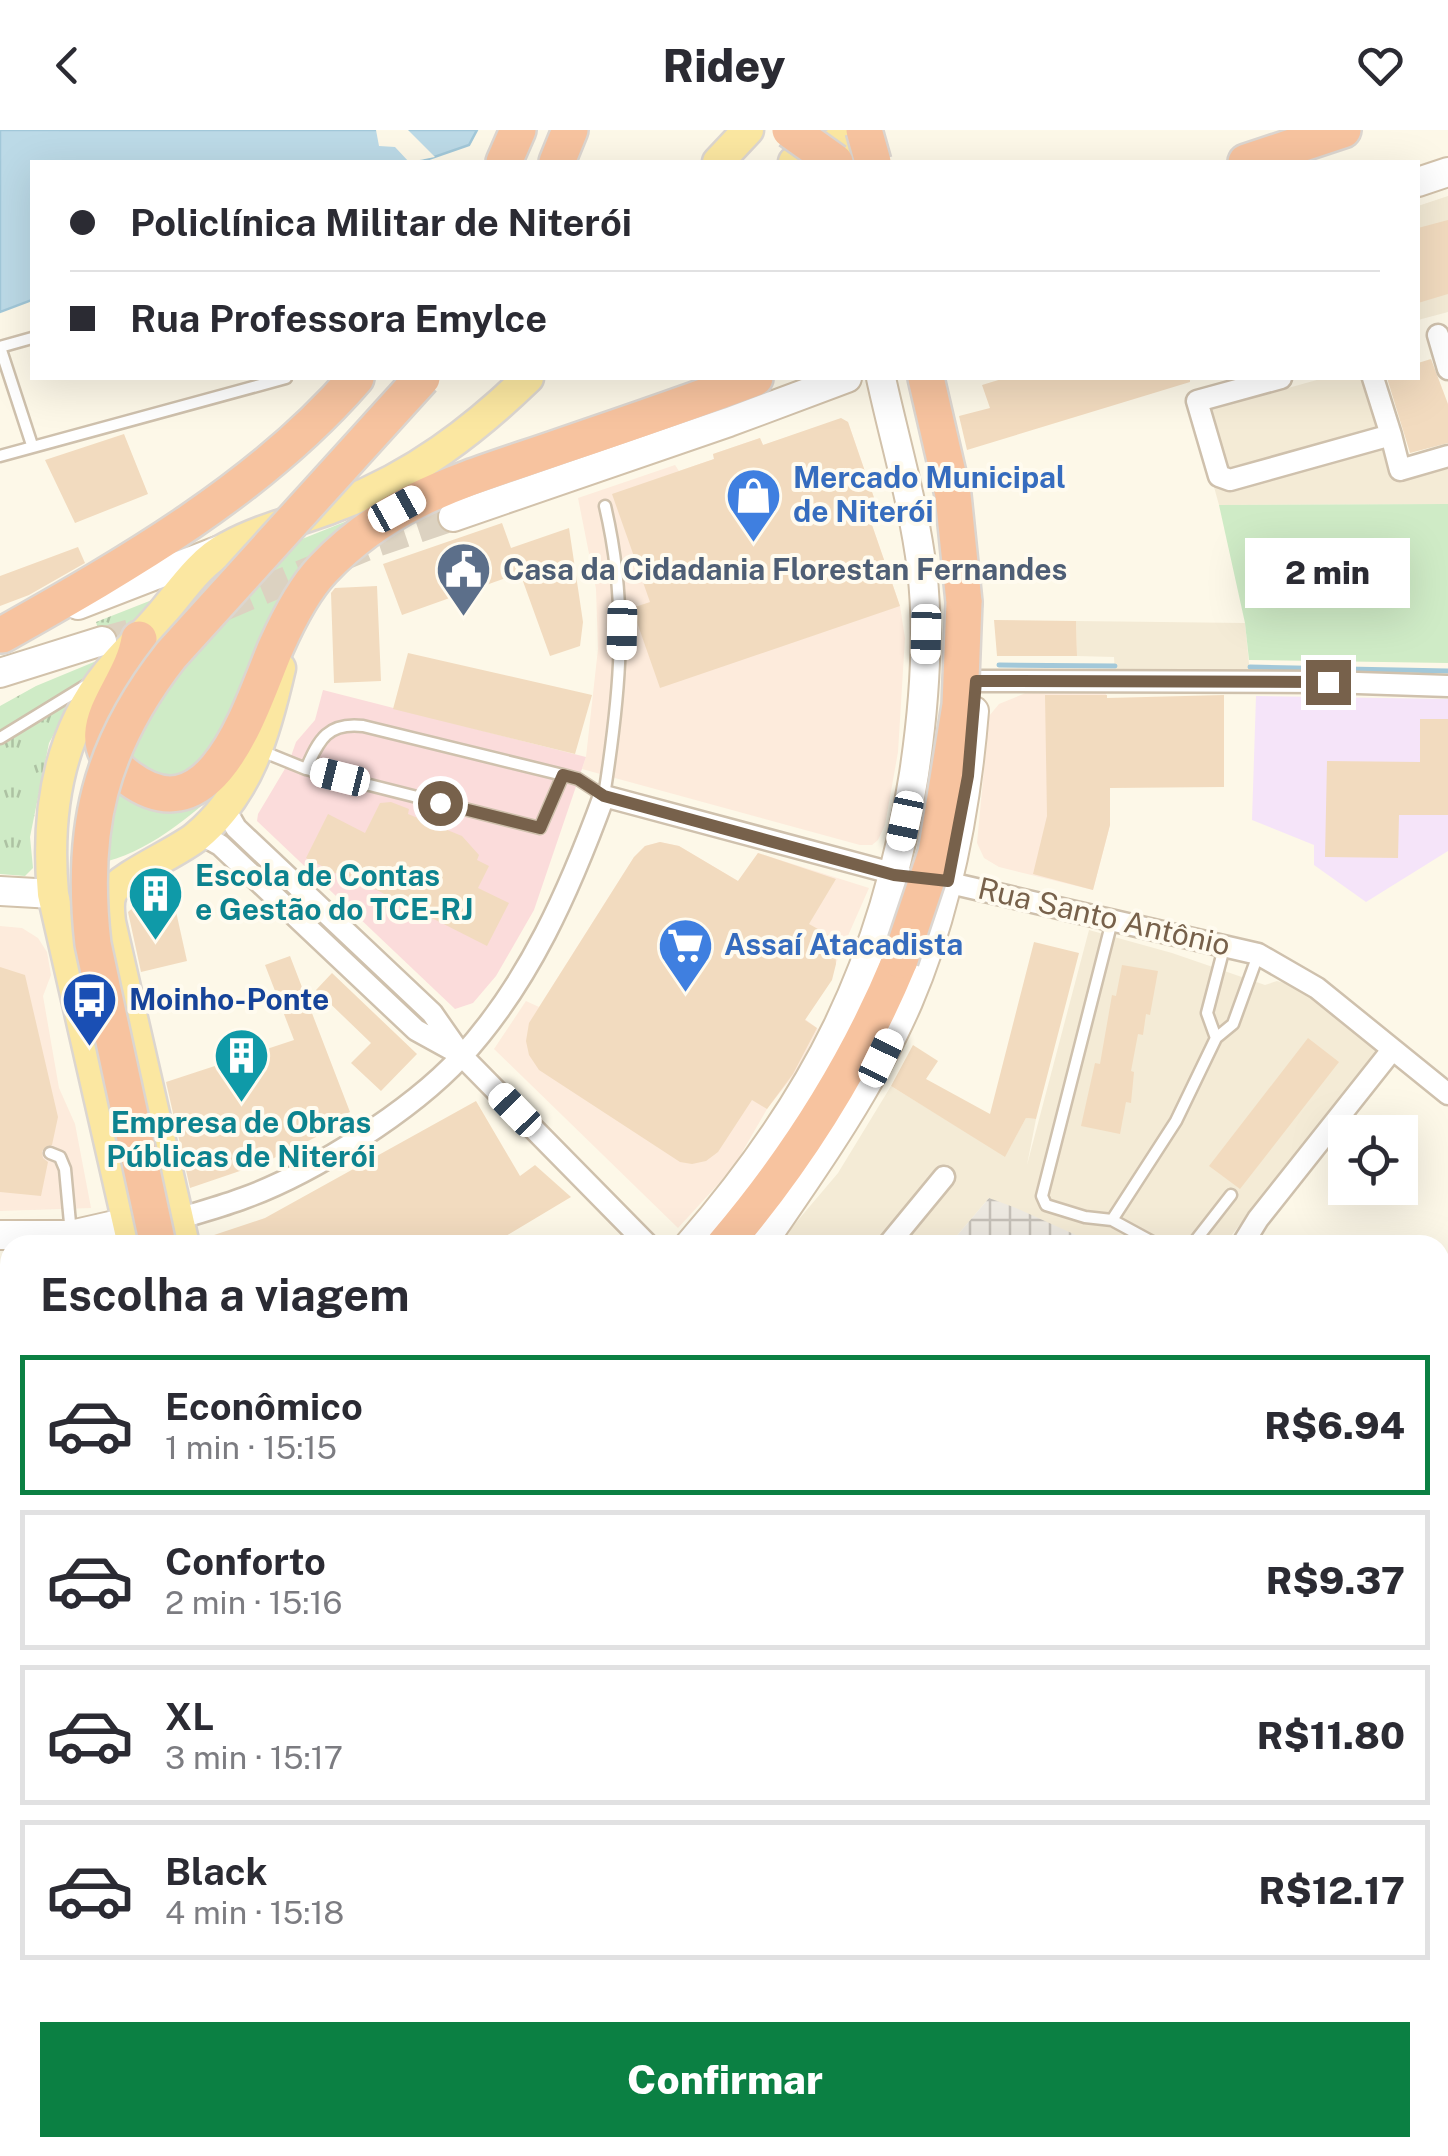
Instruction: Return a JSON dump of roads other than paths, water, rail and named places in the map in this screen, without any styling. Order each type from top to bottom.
[{"type":"highway","points":[[505,160],[518,130]]},
{"type":"highway","points":[[558,160],[570,130]]},
{"type":"highway","points":[[790,130],[832,160]]},
{"type":"highway","points":[[864,130],[872,160]]},
{"type":"highway","points":[[1252,160],[1343,130]]},
{"type":"highway","points":[[1,635],[89,586],[188,521],[270,460],[354,380]]},
{"type":"highway","points":[[174,1235],[93,944],[88,855],[103,773],[122,727],[171,656],[420,380]]},
{"type":"highway","points":[[139,638],[127,679],[105,718],[103,750],[113,766],[149,790],[188,790],[226,759],[246,726],[278,642],[311,583],[378,520],[416,499],[749,380]]},
{"type":"highway","points":[[731,1235],[832,1097],[872,1028],[936,853],[960,706],[964,602],[952,496],[926,380]]},
{"type":"main road","points":[[720,160],[748,130]]},
{"type":"main road","points":[[798,160],[864,130]]},
{"type":"main road","points":[[130,1234],[54,894],[51,828],[58,775],[86,704],[184,586],[226,547],[342,504],[394,480],[474,429],[526,380]]},
{"type":"main road","points":[[174,1235],[110,922],[109,900],[114,888],[200,834],[225,809],[251,770],[293,615]]},
{"type":"main road","points":[[86,1030],[100,1008],[108,1004],[123,1007],[133,1020]]},
{"type":"street","points":[[1420,181],[1448,172]]},
{"type":"street","points":[[1434,336],[1448,370]]},
{"type":"street","points":[[453,517],[842,380]]},
{"type":"street","points":[[698,1235],[742,1184],[809,1083],[848,1008],[878,934],[894,875],[919,742],[926,634],[922,570],[911,503],[881,380]]},
{"type":"street","points":[[769,1235],[881,1058],[908,1001],[948,881],[968,776],[979,628],[976,556],[964,484],[938,380]]},
{"type":"street","points":[[1274,380],[1197,401],[1219,476],[1230,480],[1390,435]]},
{"type":"street","points":[[1374,380],[1400,470],[1448,456]]},
{"type":"street","points":[[1,635],[226,547]]},
{"type":"street","points":[[0,672],[102,641]]},
{"type":"street","points":[[0,687],[29,664]]},
{"type":"street","points":[[976,681],[1448,686]]},
{"type":"street","points":[[176,1235],[311,1166],[422,1092],[462,1056],[506,997],[554,919],[604,796]]},
{"type":"street","name":"Rua Santo Antônio","points":[[604,796],[894,875],[948,881],[1258,954],[1317,988],[1448,1094]]},
{"type":"street","points":[[225,809],[236,828],[432,1013],[462,1056],[638,1235]]},
{"type":"street","points":[[200,834],[220,844],[416,1030],[462,1056]]},
{"type":"street","points":[[0,891],[54,894]]},
{"type":"street","points":[[1248,1235],[1392,1050]]},
{"type":"street","points":[[896,1235],[944,1177]]},
{"type":"street","points":[[0,1235],[130,1234]]},
{"type":"lane","points":[[30,339],[0,347],[32,445]]},
{"type":"lane","points":[[0,456],[279,380]]},
{"type":"lane","points":[[306,768],[329,732],[347,724],[578,779],[604,796],[618,696],[622,630],[614,542],[605,506]]},
{"type":"lane","points":[[0,738],[108,673]]},
{"type":"lane","points":[[258,749],[306,768],[540,828],[563,775]]},
{"type":"lane","points":[[1112,919],[1042,1196],[1046,1205],[1085,1217],[1112,1220],[1140,1235]]},
{"type":"lane","points":[[1216,1038],[1207,1013],[1225,944]]},
{"type":"lane","points":[[1112,1220],[1176,1121],[1216,1038],[1233,1024],[1258,954]]},
{"type":"lane","points":[[50,1153],[60,1157],[65,1169],[71,1235]]},
{"type":"lane","points":[[1200,1235],[1232,1194]]},
{"type":"water","points":[[0,130],[477,130],[469,145],[426,160],[30,160],[30,301],[0,312]]},
{"type":"waterway","points":[[999,665],[1115,666]]},
{"type":"waterway","points":[[1250,667],[1448,671]]},
{"type":"tunnel","points":[[102,641],[221,608],[373,544],[453,517]]},
{"type":"place","name":"Mercado Municipal de Niterói","points":[[754,544]]},
{"type":"place","name":"Casa da Cidadania Florestan Fernandes","points":[[464,619]]},
{"type":"place","name":"Escola de Contas e Gestão do TCE-RJ","points":[[156,942]]},
{"type":"place","name":"Assaí Atacadista","points":[[685,994]]},
{"type":"place","name":"Moinho-Ponte","points":[[90,1049]]},
{"type":"place","name":"Empresa de Obras Públicas de Niterói","points":[[241,1104]]}]
